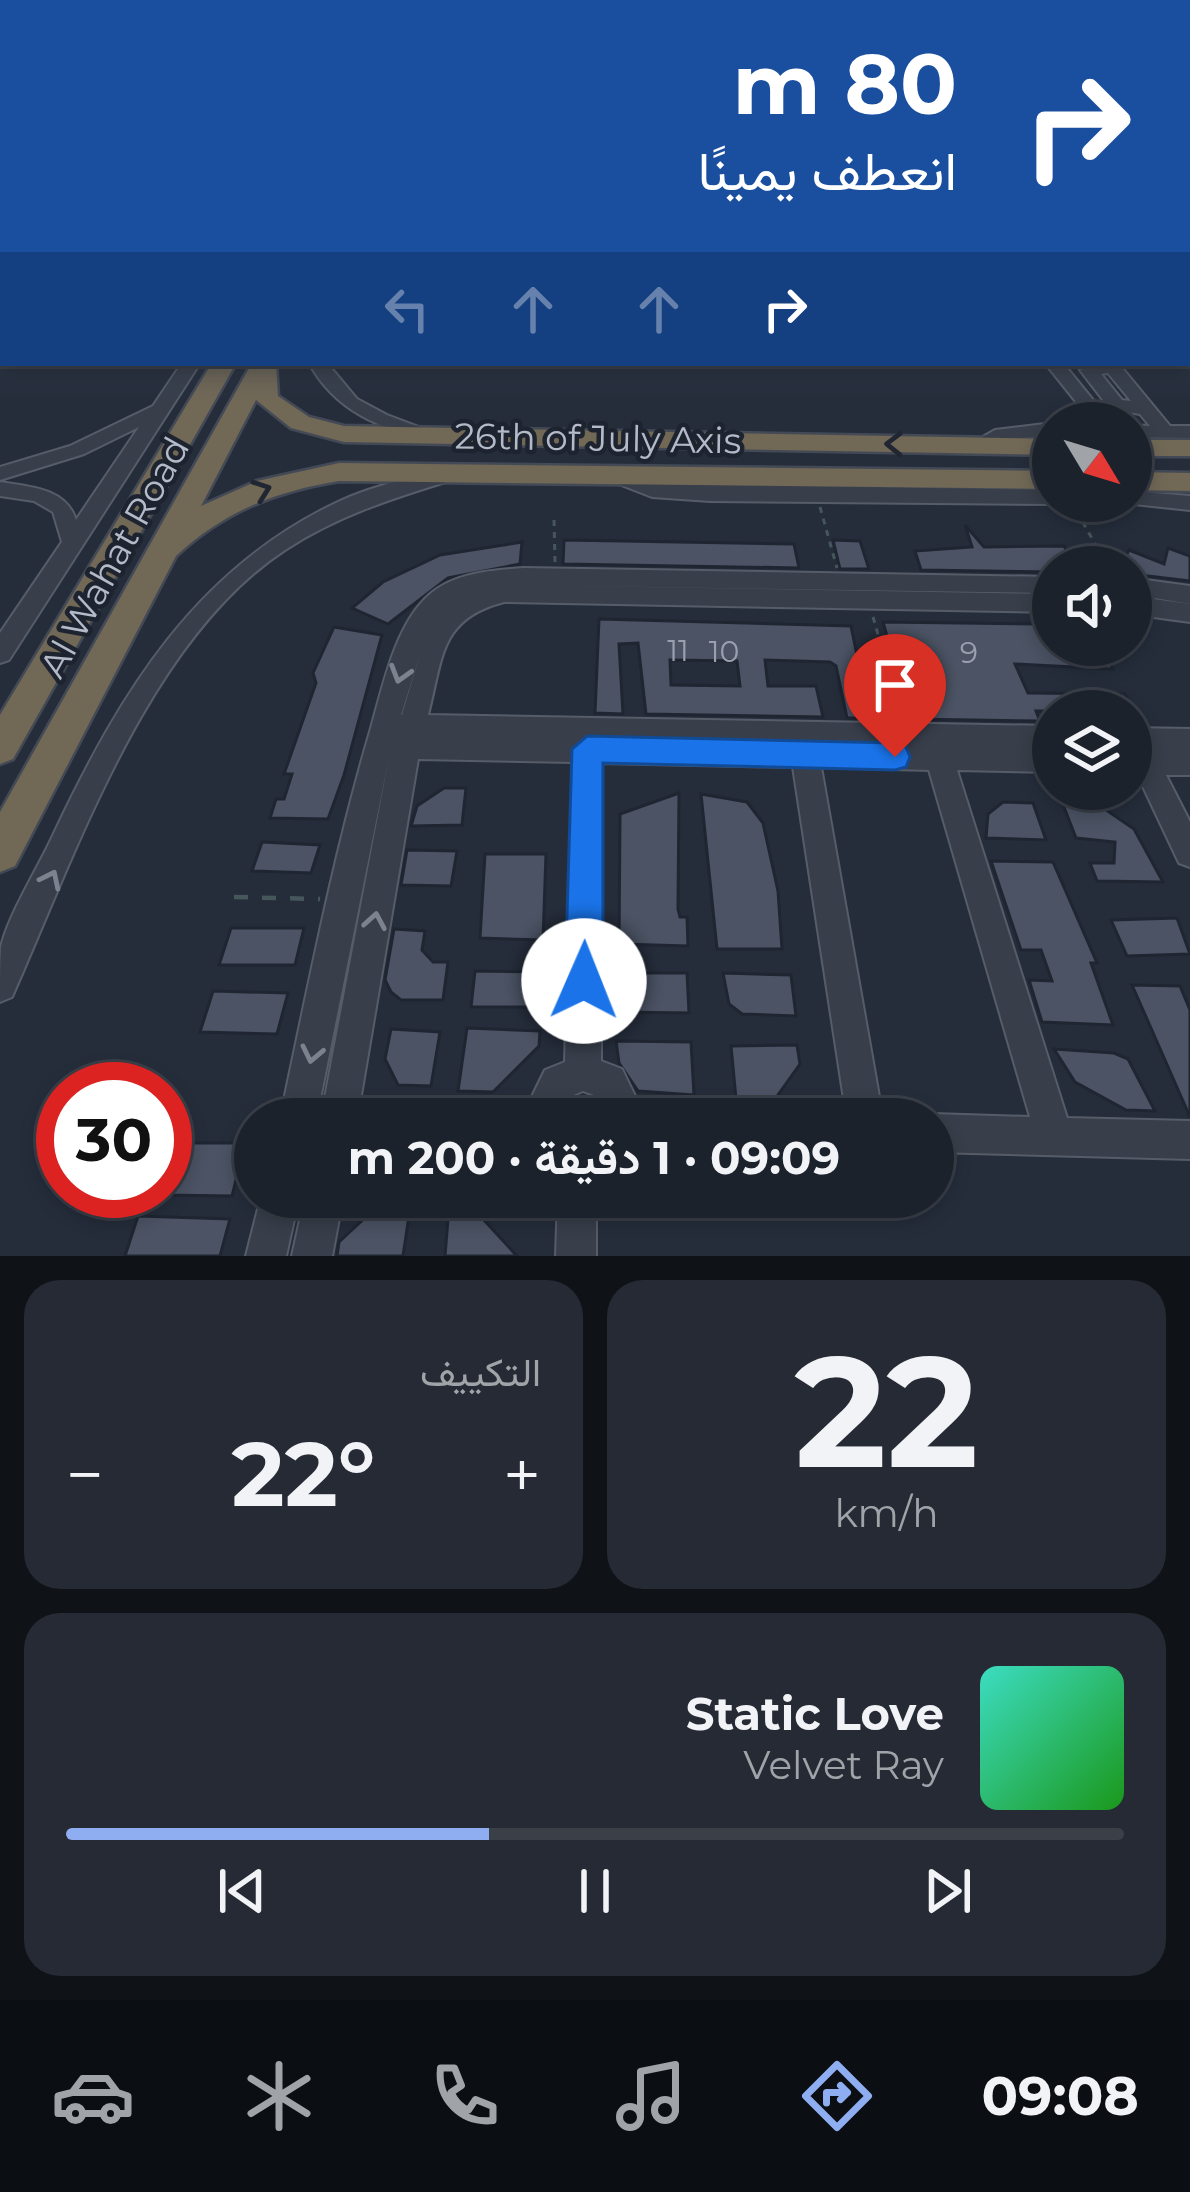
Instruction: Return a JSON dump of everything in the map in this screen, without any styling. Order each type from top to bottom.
[{"type":"highway","name":"Al Wahat Road","points":[[0,748],[222,366]]},
{"type":"highway","name":"Al Wahat Road","points":[[0,851],[262,366]]},
{"type":"highway","name":"26th of July Axis","points":[[263,366],[261,386],[270,402],[299,423],[344,434],[1032,447]]},
{"type":"highway","points":[[405,471],[392,463],[393,450],[429,436]]},
{"type":"highway","points":[[1152,441],[1190,448]]},
{"type":"highway","name":"26th of July Axis","points":[[163,550],[212,512],[274,485],[339,472],[1032,480]]},
{"type":"highway","points":[[1152,488],[1190,482]]},
{"type":"street","points":[[0,653],[188,366]]},
{"type":"street","points":[[320,366],[337,392],[363,410],[429,436]]},
{"type":"street","points":[[1048,366],[1067,402]]},
{"type":"street","points":[[1048,366],[1087,402]]},
{"type":"street","points":[[1112,366],[1141,402]]},
{"type":"street","points":[[0,474],[76,450],[159,410]]},
{"type":"street","points":[[977,446],[1002,434],[1032,431]]},
{"type":"street","points":[[1152,438],[1190,432]]},
{"type":"street","points":[[0,985],[134,706],[207,603],[247,563],[307,522],[392,488],[462,472]]},
{"type":"street","points":[[613,473],[652,490],[1032,497]]},
{"type":"street","points":[[0,489],[39,495],[62,508],[73,544]]},
{"type":"street","points":[[1152,493],[1190,503]]},
{"type":"street","points":[[342,1098],[410,642],[437,601],[484,579],[556,576],[1032,602]]},
{"type":"street","points":[[303,1098],[346,900],[395,737],[443,624],[487,595],[1032,586]]},
{"type":"street","points":[[1152,589],[1190,595]]},
{"type":"street","points":[[1152,608],[1190,613]]},
{"type":"street","points":[[395,737],[1032,737]]},
{"type":"street","points":[[395,737],[587,749],[1032,760]]},
{"type":"street","points":[[1152,751],[1190,741]]},
{"type":"street","points":[[583,1073],[587,749]]},
{"type":"street","points":[[806,755],[862,1098]]},
{"type":"street","points":[[1152,757],[1190,763]]},
{"type":"street","points":[[939,758],[1054,1136]]},
{"type":"street","points":[[1152,784],[1190,853]]},
{"type":"street","points":[[550,1098],[557,1083],[583,1073],[609,1082],[617,1098]]},
{"type":"street","points":[[954,1134],[1190,1140]]},
{"type":"street","points":[[266,1256],[275,1218]]},
{"type":"street","points":[[312,1256],[320,1218]]},
{"type":"street","points":[[575,1256],[576,1218]]},
{"type":"path","points":[[817,495],[907,734]]},
{"type":"path","points":[[554,520],[556,576]]},
{"type":"path","points":[[234,897],[346,900]]},
{"type":"building","points":[[965,525],[984,547],[1032,546],[1032,572],[921,570],[915,551],[972,547]]},
{"type":"building","points":[[564,540],[794,544],[799,568],[563,564]]},
{"type":"building","points":[[833,540],[860,541],[869,569],[840,569]]},
{"type":"building","points":[[522,542],[520,564],[448,578],[388,624],[352,608],[383,582],[440,555]]},
{"type":"building","points":[[1168,548],[1190,556],[1190,581],[1152,576],[1152,559],[1164,564]]},
{"type":"building","points":[[599,619],[851,626],[862,680],[869,680],[878,718],[847,718],[836,666],[830,662],[765,660],[768,686],[816,686],[823,717],[646,714],[638,643],[619,644],[623,714],[595,713]],"holes":[[[670,660],[737,661],[740,686],[671,685]]]},
{"type":"building","points":[[883,622],[1032,624],[1032,665],[1015,664],[1032,693],[1032,721],[910,719]]},
{"type":"building","points":[[334,627],[382,635],[344,775],[328,819],[270,818],[276,799],[284,799],[292,774],[284,774],[316,683],[313,673]]},
{"type":"building","points":[[444,788],[466,788],[462,825],[411,826],[417,806]]},
{"type":"building","points":[[679,793],[678,909],[680,917],[687,917],[688,946],[619,944],[620,814]]},
{"type":"building","points":[[701,794],[747,802],[763,823],[778,891],[782,949],[717,949]]},
{"type":"building","points":[[1003,802],[1032,803],[1046,840],[986,838],[988,814]]},
{"type":"building","points":[[1065,810],[1106,810],[1134,829],[1163,882],[1097,881],[1090,863],[1114,863],[1115,842],[1076,838]]},
{"type":"building","points":[[262,842],[320,845],[311,873],[252,871]]},
{"type":"building","points":[[407,850],[457,851],[451,886],[401,885]]},
{"type":"building","points":[[485,854],[546,854],[543,940],[480,938]]},
{"type":"building","points":[[991,861],[1053,862],[1097,963],[1091,963],[1113,1025],[1042,1022],[1029,980],[1052,981],[1041,950],[1021,950]]},
{"type":"building","points":[[1177,918],[1190,954],[1127,956],[1111,920]]},
{"type":"building","points":[[231,928],[304,928],[295,965],[219,965]]},
{"type":"building","points":[[394,929],[425,931],[422,950],[433,962],[448,962],[443,1000],[401,1000],[391,992],[385,980]]},
{"type":"building","points":[[475,971],[539,972],[537,1007],[471,1007]]},
{"type":"building","points":[[618,973],[687,973],[689,1013],[618,1012]]},
{"type":"building","points":[[723,973],[791,975],[796,1016],[742,1014],[729,1004]]},
{"type":"building","points":[[1132,985],[1180,986],[1190,1010],[1190,1117]]},
{"type":"building","points":[[213,991],[288,993],[277,1034],[200,1032]]},
{"type":"building","points":[[467,1028],[540,1031],[539,1046],[493,1092],[458,1091]]},
{"type":"building","points":[[391,1029],[440,1032],[431,1086],[398,1085],[385,1059]]},
{"type":"building","points":[[616,1041],[691,1042],[694,1095],[638,1091],[619,1063]]},
{"type":"building","points":[[797,1045],[800,1064],[776,1098],[736,1098],[731,1046]]},
{"type":"building","points":[[1054,1049],[1114,1053],[1128,1059],[1155,1111],[1126,1110],[1075,1082]]},
{"type":"building","points":[[192,1143],[234,1143],[232,1196],[192,1195]]},
{"type":"building","points":[[137,1218],[230,1219],[220,1256],[125,1256]]},
{"type":"building","points":[[365,1218],[409,1218],[403,1256],[337,1256],[339,1242]]},
{"type":"building","points":[[448,1219],[483,1219],[517,1256],[445,1256]]},
{"type":"route","points":[[584,981],[587,749],[895,757]]}]
